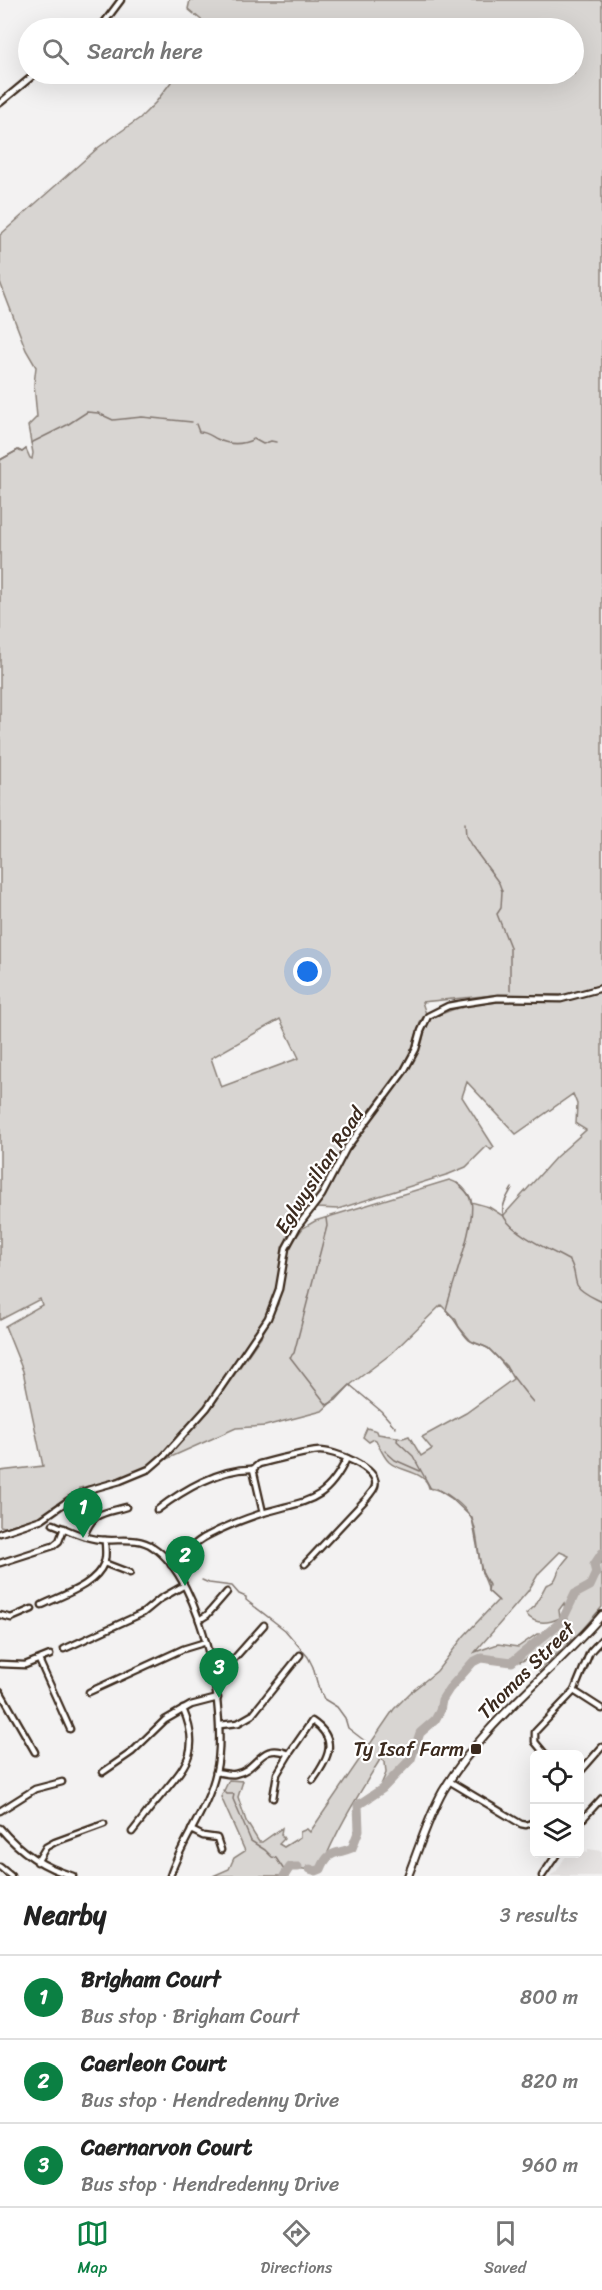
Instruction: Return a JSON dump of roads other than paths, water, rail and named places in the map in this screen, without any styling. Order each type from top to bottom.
[{"type":"main road","name":"Thomas Street","points":[[408,1876],[433,1811],[449,1781],[474,1747],[497,1720],[563,1657],[602,1615]]},
{"type":"street","points":[[108,18],[121,0]]},
{"type":"street","points":[[0,103],[23,84]]},
{"type":"street","name":"Eglwysilian Road","points":[[0,1533],[42,1519],[88,1490],[130,1478],[149,1469],[207,1408],[268,1318],[279,1288],[286,1248],[298,1226],[322,1195],[346,1149],[404,1071],[416,1049],[428,1016],[448,1006],[459,1004],[498,998],[561,999],[602,988]]},
{"type":"street","points":[[157,1510],[173,1497],[206,1480],[232,1471],[253,1468],[259,1464],[321,1451],[358,1462],[374,1480],[375,1486],[367,1498],[305,1564]]},
{"type":"street","points":[[171,1565],[202,1538],[263,1513],[302,1504],[321,1494],[333,1482],[347,1458]]},
{"type":"street","points":[[253,1468],[263,1513]]},
{"type":"street","points":[[84,1536],[90,1521],[96,1516],[126,1507]]},
{"type":"street","points":[[52,1524],[84,1536],[105,1540],[129,1539],[145,1542],[161,1553],[171,1565],[199,1620],[218,1698],[220,1749],[209,1795],[170,1876]]},
{"type":"street","points":[[0,1563],[55,1545],[64,1528]]},
{"type":"street","points":[[42,1605],[92,1580],[99,1573],[104,1563],[105,1540]]},
{"type":"street","points":[[104,1563],[130,1573]]},
{"type":"street","points":[[64,1649],[143,1613],[160,1599],[183,1586]]},
{"type":"street","points":[[199,1620],[207,1615],[227,1592]]},
{"type":"street","points":[[0,1615],[11,1618],[32,1609]]},
{"type":"street","points":[[212,1668],[231,1661],[264,1625]]},
{"type":"street","points":[[541,1750],[535,1742],[535,1732],[574,1691],[590,1652],[602,1640]]},
{"type":"street","points":[[89,1692],[183,1649],[206,1642]]},
{"type":"street","points":[[0,1664],[25,1665],[50,1655]]},
{"type":"street","points":[[220,1725],[238,1723],[252,1715],[300,1655]]},
{"type":"street","points":[[39,1660],[70,1729]]},
{"type":"street","points":[[0,1691],[35,1752]]},
{"type":"street","points":[[574,1691],[602,1709]]},
{"type":"street","points":[[104,1772],[132,1752],[160,1724],[183,1709],[198,1702],[218,1698]]},
{"type":"street","points":[[132,1832],[180,1773],[191,1755],[191,1734],[183,1709]]},
{"type":"street","points":[[273,1798],[277,1774],[312,1721],[323,1730],[329,1742],[328,1754],[323,1766],[312,1780]]},
{"type":"street","points":[[584,1767],[602,1747]]},
{"type":"street","points":[[216,1772],[232,1775],[240,1773],[271,1751],[278,1750],[289,1754]]},
{"type":"street","points":[[449,1781],[521,1824],[530,1823]]},
{"type":"street","points":[[0,1811],[35,1789],[62,1782]]},
{"type":"street","points":[[584,1817],[602,1798]]},
{"type":"street","points":[[37,1862],[46,1847],[104,1824]]},
{"type":"street","points":[[0,1828],[23,1852],[37,1862],[61,1874],[73,1876]]},
{"type":"street","points":[[191,1830],[203,1836],[217,1838],[221,1850]]},
{"type":"street","points":[[542,1876],[554,1858]]},
{"type":"street","points":[[0,1867],[11,1876]]},
{"type":"waterway","points":[[31,443],[87,412],[98,413],[113,420],[142,417],[192,422]]},
{"type":"waterway","points":[[196,424],[199,432],[207,433],[226,442],[240,443],[254,439],[263,444],[276,442]]},
{"type":"waterway","points":[[0,460],[18,450],[22,452],[26,449]]},
{"type":"waterway","points":[[465,823],[466,836],[499,883],[502,891],[501,908],[497,914],[510,947],[510,990]]},
{"type":"waterway","points":[[457,1183],[470,1197],[471,1219],[446,1310],[469,1340],[488,1348],[496,1356],[533,1402]]},
{"type":"waterway","points":[[512,1188],[503,1208],[506,1221],[532,1241],[570,1261],[579,1288],[602,1302]]},
{"type":"waterway","points":[[326,1218],[327,1226],[294,1353],[290,1357],[327,1405],[336,1400],[350,1385],[381,1411],[396,1428]]},
{"type":"waterway","points":[[398,1437],[397,1441],[413,1456],[431,1489]]},
{"type":"waterway","points":[[385,1451],[395,1460],[420,1471]]},
{"type":"waterway","points":[[437,1489],[451,1498],[472,1518],[482,1572],[489,1585],[488,1591],[499,1601]]},
{"type":"waterway","points":[[310,1869],[316,1871],[321,1869],[330,1855],[352,1848],[359,1830],[358,1805],[382,1789],[411,1759],[420,1733],[435,1720],[442,1700],[449,1689],[473,1662],[481,1658],[512,1662],[562,1621],[575,1594],[590,1586],[596,1573],[594,1565],[602,1553]]},
{"type":"waterway","points":[[202,1580],[232,1586],[239,1594],[246,1597],[246,1600],[285,1630],[308,1657],[324,1699],[337,1707],[345,1718],[348,1728],[370,1745]]},
{"type":"waterway","points":[[223,1790],[227,1794],[234,1794],[233,1799],[251,1841],[276,1858],[286,1873]]},
{"type":"waterway","points":[[284,1876],[290,1867],[298,1867]]},
{"type":"place","name":"Brigham Court","points":[[83,1538]]},
{"type":"place","name":"Caerleon Court","points":[[185,1586]]},
{"type":"place","name":"Caernarvon Court","points":[[219,1698]]},
{"type":"place","name":"Ty Isaf Farm","points":[[476,1749]]}]
